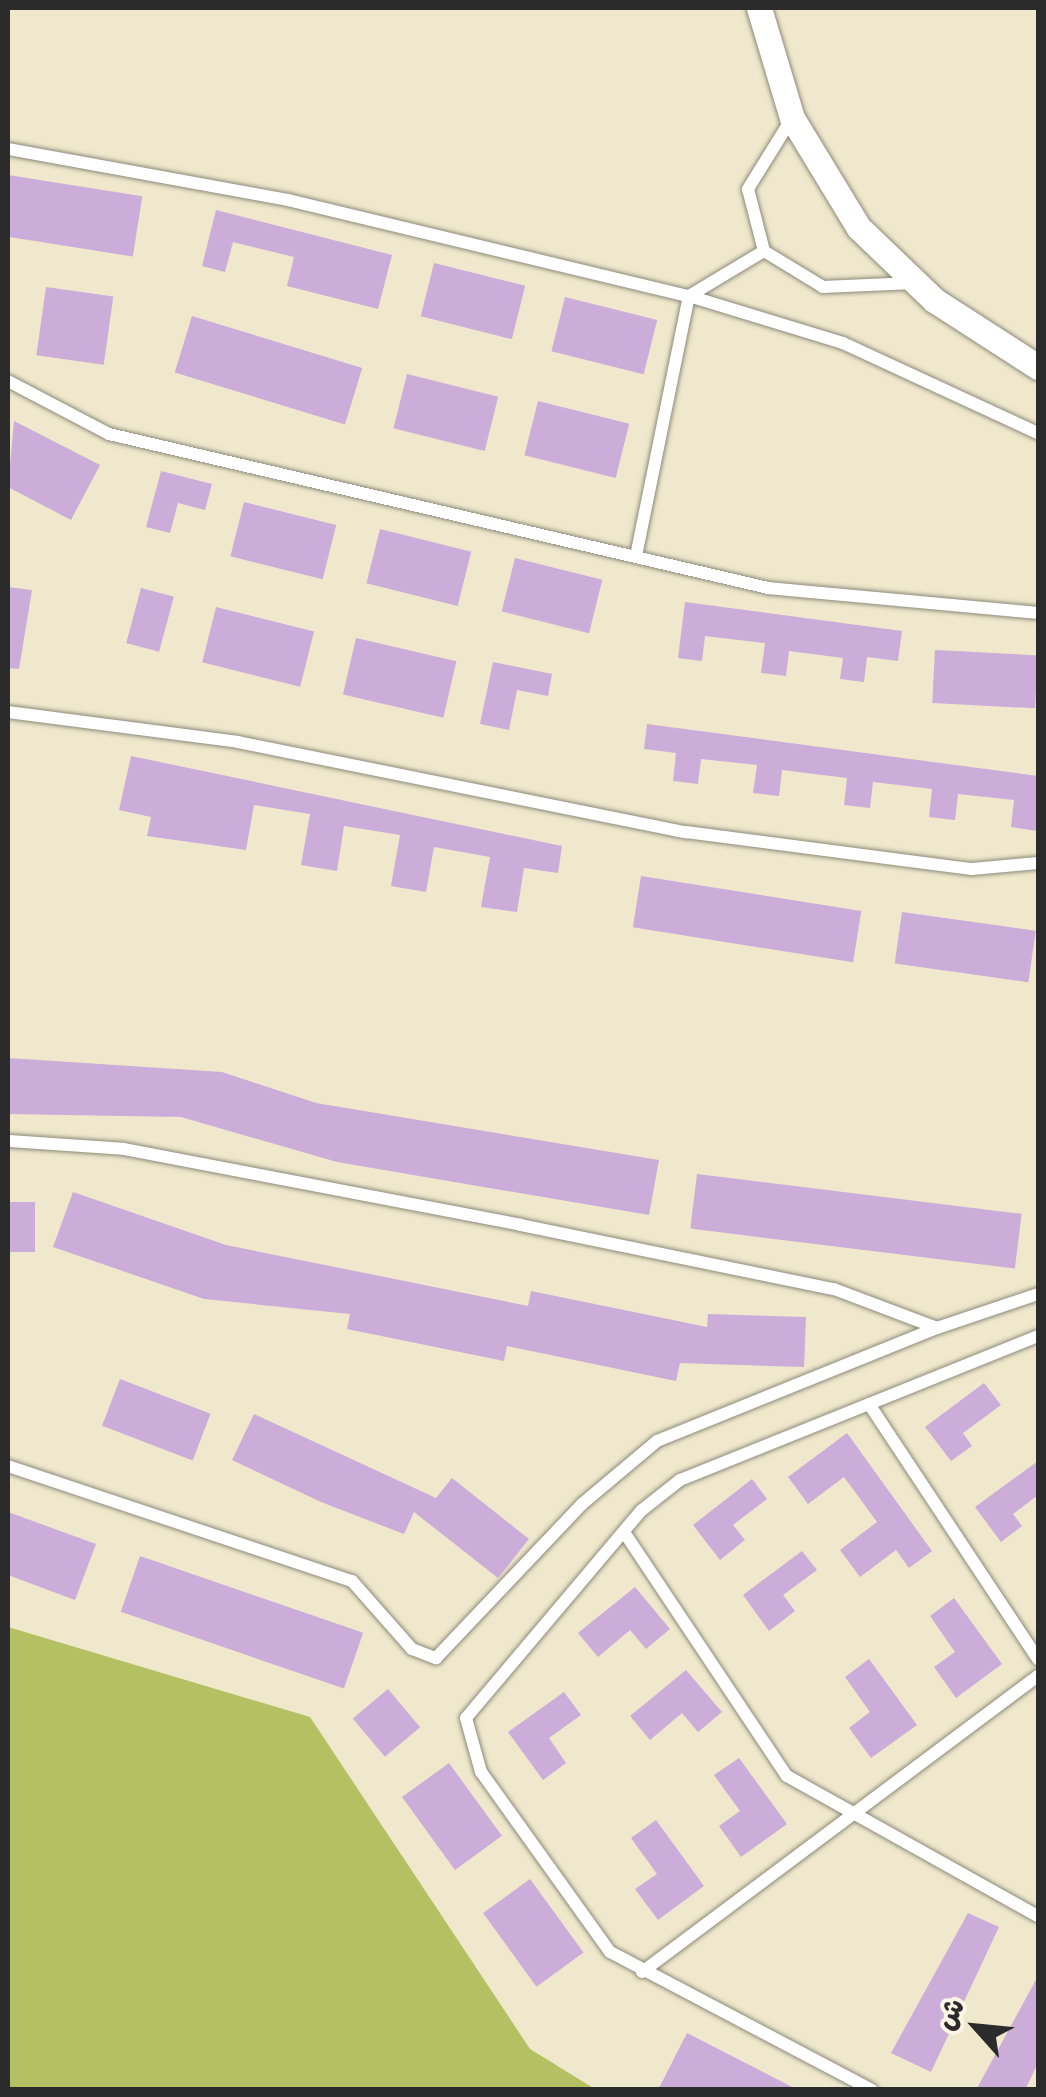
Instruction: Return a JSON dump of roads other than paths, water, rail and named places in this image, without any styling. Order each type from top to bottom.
[{"type":"street","points":[[759,8],[792,118],[836,198],[914,283],[1038,367]]},
{"type":"lane","points":[[792,118],[748,189],[764,251],[823,287],[914,283]]},
{"type":"lane","points":[[8,149],[288,200],[689,296],[843,343],[1038,433]]},
{"type":"lane","points":[[638,551],[689,296],[764,251]]},
{"type":"lane","points":[[8,381],[109,434],[638,551],[768,588],[1038,613]]},
{"type":"lane","points":[[8,712],[238,742],[686,832],[972,870],[1038,862]]},
{"type":"lane","points":[[8,1141],[124,1148],[522,1225],[834,1288],[936,1328]]},
{"type":"lane","points":[[8,1466],[352,1581],[412,1649],[436,1658],[582,1504],[657,1441],[936,1328],[1038,1294]]},
{"type":"lane","points":[[872,2090],[642,1972],[598,1936],[481,1772],[463,1730],[477,1695],[624,1532],[702,1467],[1038,1336]]},
{"type":"lane","points":[[869,1404],[1038,1660]]},
{"type":"lane","points":[[624,1532],[770,1755],[849,1815],[1038,1916]]},
{"type":"lane","points":[[642,1972],[1038,1676]]}]
